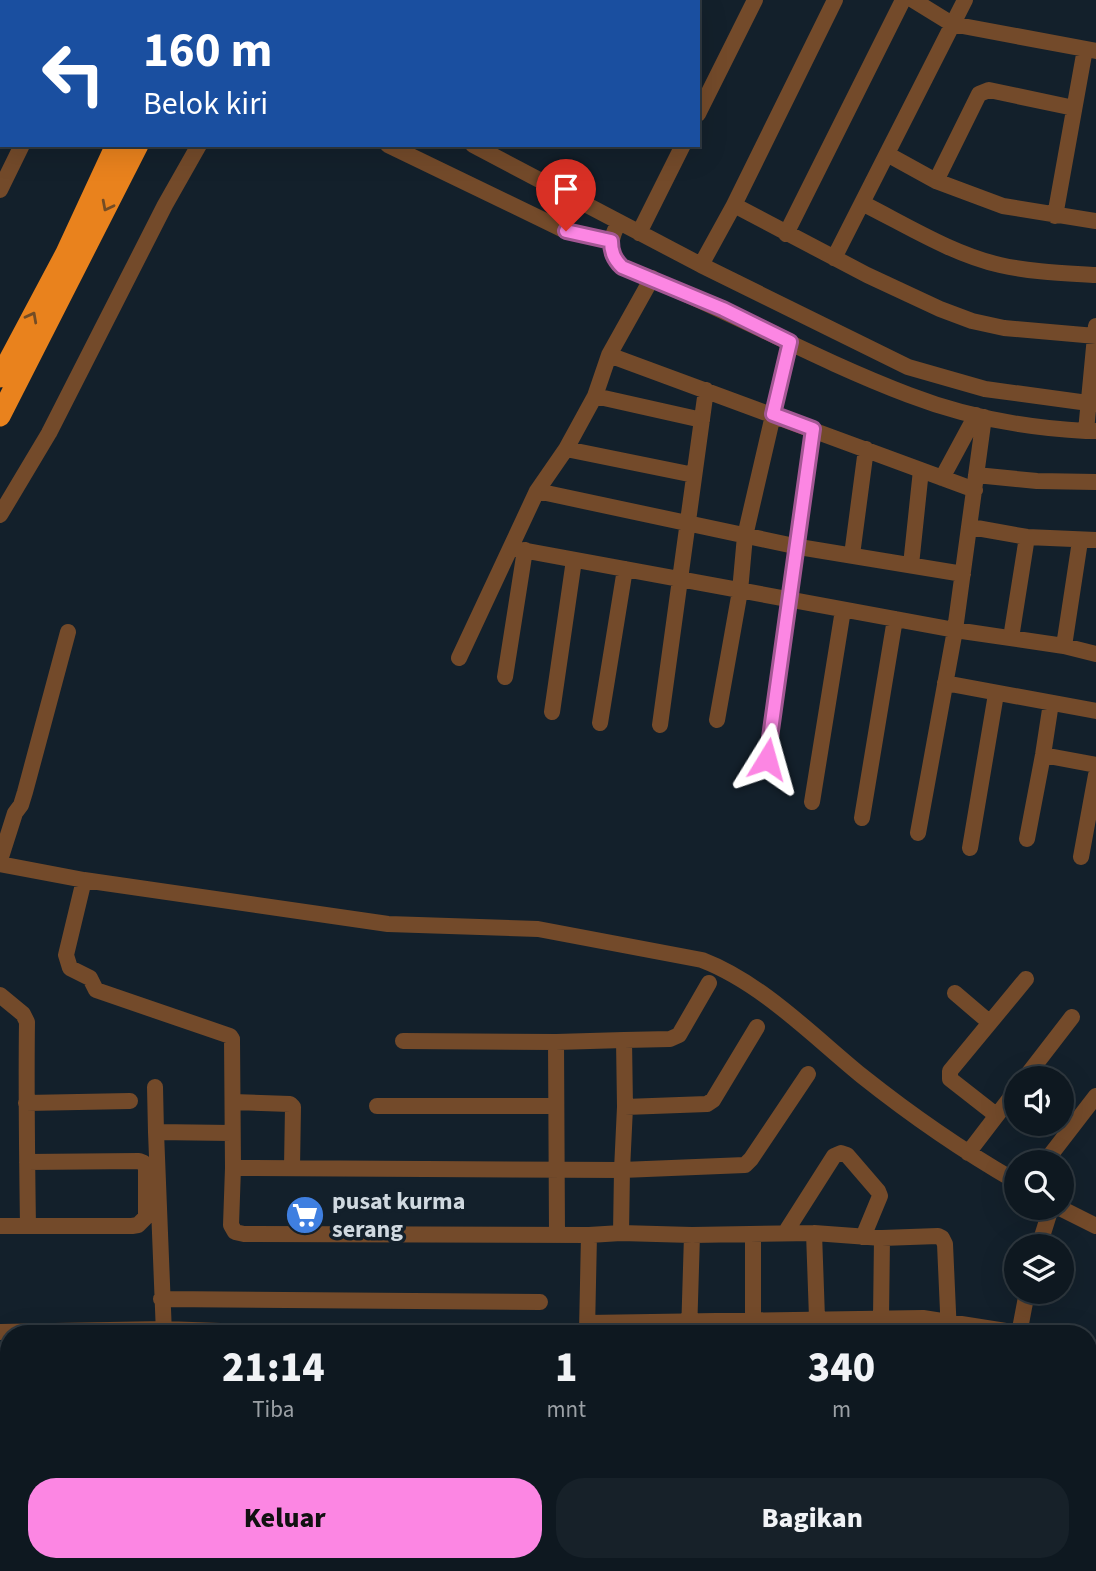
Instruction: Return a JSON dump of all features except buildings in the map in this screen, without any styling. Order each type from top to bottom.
[{"type":"highway","points":[[0,377],[65,253],[116,147]]},
{"type":"highway","points":[[0,416],[137,147]]},
{"type":"street","points":[[700,110],[755,0]]},
{"type":"street","points":[[701,265],[734,205],[835,0]]},
{"type":"street","points":[[786,234],[903,0]]},
{"type":"street","points":[[913,0],[952,24],[1090,50],[1074,107],[1055,216]]},
{"type":"street","points":[[834,258],[965,0]]},
{"type":"street","points":[[936,181],[979,94],[984,91],[1074,107]]},
{"type":"street","points":[[0,190],[21,147]]},
{"type":"street","points":[[0,515],[49,433],[197,147]]},
{"type":"street","points":[[392,147],[566,231],[612,250],[622,267],[652,278],[911,396],[980,416],[1028,426],[1090,418]]},
{"type":"street","points":[[477,147],[701,265],[908,367],[1090,418]]},
{"type":"street","points":[[639,233],[681,147]]},
{"type":"street","points":[[887,154],[936,181],[1003,206],[1096,221]]},
{"type":"street","points":[[862,203],[948,245],[997,264],[1096,275]]},
{"type":"street","points":[[734,205],[834,258],[940,309],[972,321],[1004,328],[1095,332],[1090,418]]},
{"type":"street","points":[[612,250],[619,222]]},
{"type":"street","points":[[458,658],[518,549],[537,491],[566,449],[595,396],[609,355],[652,278]]},
{"type":"street","points":[[718,720],[740,591],[745,536],[790,342]]},
{"type":"street","points":[[609,355],[942,478],[975,482],[1096,482]]},
{"type":"street","points":[[660,725],[706,390]]},
{"type":"street","points":[[595,396],[702,420]]},
{"type":"street","points":[[942,478],[980,416]]},
{"type":"street","points":[[918,833],[971,527],[980,416]]},
{"type":"street","points":[[767,759],[799,547],[813,429]]},
{"type":"street","points":[[566,449],[694,475]]},
{"type":"street","points":[[852,555],[866,449]]},
{"type":"street","points":[[911,565],[921,470]]},
{"type":"street","points":[[537,491],[799,547],[963,574]]},
{"type":"street","points":[[971,527],[1027,537],[1088,540],[1064,646]]},
{"type":"street","points":[[1011,638],[1027,537]]},
{"type":"street","points":[[518,549],[955,630],[1064,646],[1096,654]]},
{"type":"street","points":[[505,677],[518,549]]},
{"type":"street","points":[[552,712],[574,560]]},
{"type":"street","points":[[600,723],[625,569]]},
{"type":"street","points":[[812,802],[843,610]]},
{"type":"street","points":[[862,818],[895,619]]},
{"type":"street","points":[[68,632],[25,792],[15,813],[0,862],[84,880],[388,924],[538,929],[702,960],[726,970],[772,1003],[865,1078],[968,1153],[1004,1174]]},
{"type":"street","points":[[944,683],[1096,711]]},
{"type":"street","points":[[970,848],[996,694]]},
{"type":"street","points":[[1027,839],[1044,755],[1051,703]]},
{"type":"street","points":[[1044,755],[1096,765]]},
{"type":"street","points":[[1082,857],[1096,775]]},
{"type":"street","points":[[84,880],[66,955],[68,965],[90,978],[96,990],[230,1035],[233,1044],[230,1225],[235,1231],[244,1234],[814,1233],[882,1238],[933,1235],[942,1238],[945,1244],[948,1325]]},
{"type":"street","points":[[996,1115],[950,1079],[949,1074],[951,1068],[1026,979]]},
{"type":"street","points":[[403,1041],[556,1042],[670,1039],[679,1035],[709,983]]},
{"type":"street","points":[[955,993],[989,1022]]},
{"type":"street","points":[[0,995],[23,1014],[27,1023],[28,1226]]},
{"type":"street","points":[[1034,1066],[1072,1017]]},
{"type":"street","points":[[625,1107],[707,1104],[713,1100],[757,1027]]},
{"type":"street","points":[[621,1233],[624,1040]]},
{"type":"street","points":[[556,1042],[557,1234]]},
{"type":"street","points":[[233,1168],[622,1170],[745,1166],[808,1074]]},
{"type":"street","points":[[155,1087],[164,1325]]},
{"type":"street","points":[[1054,1150],[1096,1096]]},
{"type":"street","points":[[26,1103],[131,1101]]},
{"type":"street","points":[[233,1101],[290,1104],[293,1107],[292,1167]]},
{"type":"street","points":[[968,1153],[1004,1105]]},
{"type":"street","points":[[377,1106],[556,1106]]},
{"type":"street","points":[[156,1132],[232,1133]]},
{"type":"street","points":[[785,1233],[834,1156],[841,1153],[847,1155],[878,1191],[878,1204],[863,1237]]},
{"type":"street","points":[[0,1226],[138,1225],[146,1217],[144,1163],[27,1162]]},
{"type":"street","points":[[1074,1215],[1096,1226]]},
{"type":"street","points":[[814,1233],[817,1318]]},
{"type":"street","points":[[587,1325],[589,1234]]},
{"type":"street","points":[[689,1325],[692,1235]]},
{"type":"street","points":[[753,1235],[753,1321]]},
{"type":"street","points":[[881,1318],[882,1238]]},
{"type":"street","points":[[162,1299],[540,1302]]},
{"type":"street","points":[[1022,1325],[1025,1304]]},
{"type":"street","points":[[784,1325],[817,1318],[881,1318],[918,1325]]},
{"type":"street","points":[[710,1325],[753,1321],[767,1325]]},
{"type":"place","name":"pusat kurma serang","points":[[305,1215]]},
{"type":"route","points":[[566,231],[611,241],[616,261],[622,267],[723,309],[790,342],[773,414],[813,429],[799,547],[767,759]]}]
